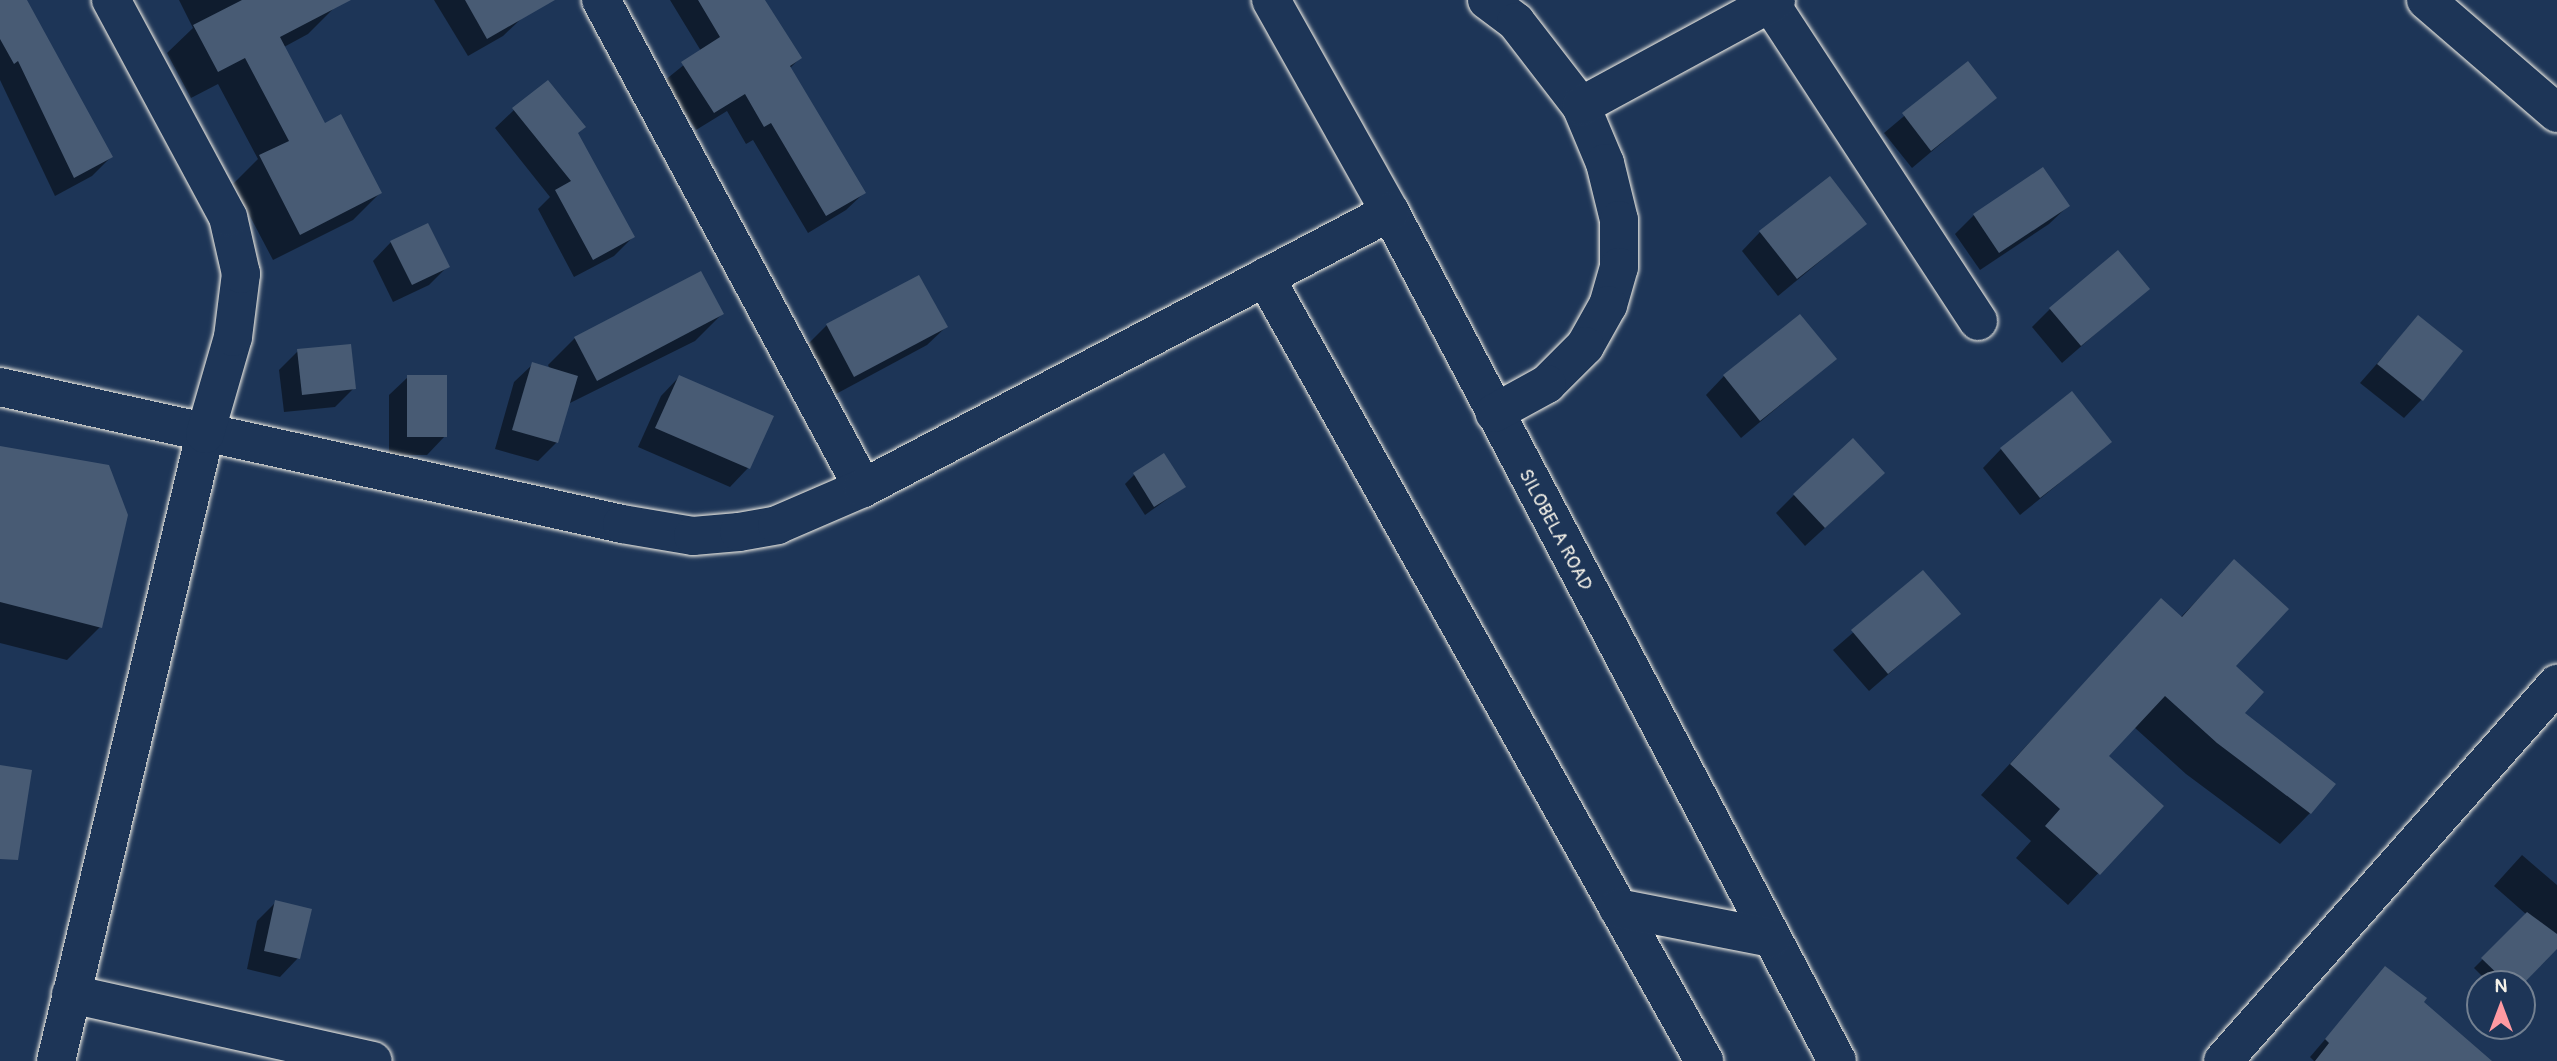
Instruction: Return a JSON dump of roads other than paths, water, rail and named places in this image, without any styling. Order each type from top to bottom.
[{"type":"street","points":[[55,1061],[205,434],[233,337],[241,274],[234,237],[111,0]]},
{"type":"street","points":[[601,0],[863,488]]},
{"type":"street","name":"SILOBELA ROAD","points":[[1271,0],[1390,212],[1837,1061]]},
{"type":"street","points":[[1487,0],[1516,22],[1581,106],[1605,163],[1619,220],[1619,267],[1608,305],[1585,346],[1546,384],[1494,413]]},
{"type":"street","points":[[2426,0],[2557,113]]},
{"type":"street","points":[[1581,106],[1773,2],[1978,321]]},
{"type":"street","points":[[0,387],[205,434],[693,536],[777,524],[863,488],[1390,212]]},
{"type":"street","points":[[1265,277],[1704,1061]]},
{"type":"street","points":[[2223,1061],[2557,684]]},
{"type":"street","points":[[1618,908],[1771,938]]},
{"type":"street","points":[[71,994],[373,1061]]}]
